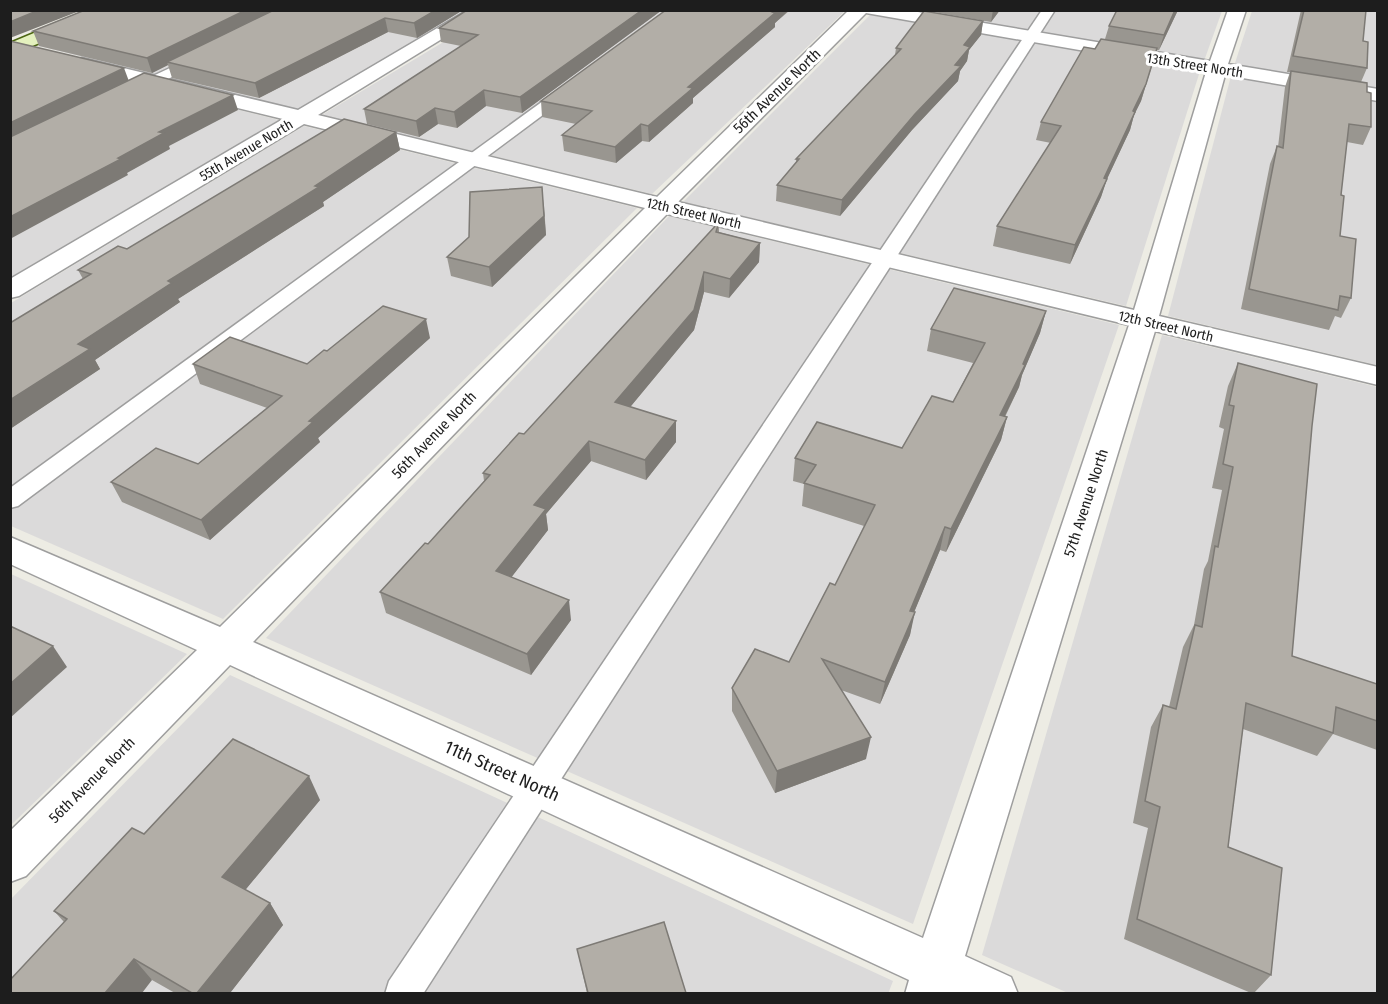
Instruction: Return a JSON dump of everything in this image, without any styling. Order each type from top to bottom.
[{"type":"main road","points":[[13,48],[105,10]]},
{"type":"street","name":"55th Avenue North","points":[[10,290],[481,10]]},
{"type":"street","name":"56th Avenue North","points":[[10,861],[227,646],[660,205],[859,10]]},
{"type":"street","name":"13th Street North","points":[[872,10],[1377,95]]},
{"type":"street","name":"57th Avenue North","points":[[933,981],[1144,321],[1217,69],[1237,10]]},
{"type":"street","name":"12th Street North","points":[[13,48],[1377,376]]},
{"type":"street","name":"11th Street North","points":[[10,549],[538,787],[933,981],[994,993]]},
{"type":"lane","points":[[402,993],[1049,10]]},
{"type":"lane","points":[[122,96],[214,51]]},
{"type":"lane","points":[[10,500],[583,78]]},
{"type":"shaded area","points":[[120,11],[466,11],[298,109],[37,46]]},
{"type":"shaded area","points":[[495,11],[845,11],[652,194],[322,115]]},
{"type":"shaded area","points":[[898,11],[1222,11],[1204,61]]},
{"type":"shaded area","points":[[1252,11],[1377,11],[1377,89],[1234,66]]},
{"type":"shaded area","points":[[870,15],[1200,71],[1126,306],[683,202]]},
{"type":"shaded area","points":[[16,54],[279,120],[11,277],[10,57]]},
{"type":"shaded area","points":[[1231,76],[1377,100],[1377,365],[1168,316]]},
{"type":"shaded area","points":[[304,126],[637,208],[223,619],[11,526],[11,303]]},
{"type":"shaded area","points":[[669,216],[1119,325],[913,924],[266,638]]},
{"type":"shaded area","points":[[1162,335],[1377,387],[1377,993],[1068,993],[982,955]]},
{"type":"shaded area","points":[[11,574],[187,654],[11,825]]},
{"type":"shaded area","points":[[230,675],[893,981],[888,994],[11,994],[11,899]]},
{"type":"building","points":[[10,10],[39,10],[10,22]]},
{"type":"building","points":[[85,10],[246,10],[147,58],[33,31]]},
{"type":"building","points":[[274,10],[436,10],[414,23],[385,18],[255,83],[167,62]]},
{"type":"building","points":[[467,10],[642,10],[520,97],[484,90],[454,112],[435,108],[416,121],[364,109],[478,35],[439,28]]},
{"type":"building","points":[[666,10],[774,10],[772,12],[775,13],[688,87],[693,88],[648,126],[641,124],[615,147],[562,135],[592,111],[541,101]]},
{"type":"building","points":[[1117,10],[1175,10],[1164,35],[1109,26]]},
{"type":"building","points":[[1304,10],[1366,10],[1363,41],[1368,42],[1367,68],[1293,56]]},
{"type":"building","points":[[924,11],[983,21],[964,45],[970,47],[955,65],[961,66],[915,114],[842,200],[777,185],[799,159],[796,159],[901,49],[896,48]]},
{"type":"building","points":[[1101,39],[1157,48],[1146,84],[1133,111],[1135,112],[1104,178],[1107,179],[1075,245],[997,226],[1061,126],[1041,122],[1084,47],[1095,49]]},
{"type":"building","points":[[10,41],[124,68],[10,123]]},
{"type":"building","points":[[1291,71],[1367,83],[1367,92],[1371,93],[1371,127],[1349,124],[1341,195],[1344,196],[1340,236],[1356,239],[1351,298],[1340,296],[1338,310],[1249,289],[1277,146],[1283,148]]},
{"type":"building","points":[[144,73],[233,95],[159,132],[164,133],[118,158],[121,159],[10,217],[10,137]]},
{"type":"building","points":[[344,119],[396,132],[315,186],[319,187],[168,281],[172,283],[78,344],[90,349],[10,400],[10,323],[91,274],[78,270],[118,246],[127,249]]},
{"type":"building","points":[[542,187],[544,216],[489,267],[447,257],[469,237],[470,192]]},
{"type":"building","points":[[719,222],[716,232],[760,243],[730,279],[704,272],[694,310],[615,402],[676,421],[645,460],[589,441],[534,505],[546,509],[496,571],[569,600],[527,654],[380,592],[425,543],[428,544],[490,475],[483,473],[519,433],[524,434]]},
{"type":"building","points":[[954,288],[1046,311],[1023,364],[1025,365],[1000,415],[1007,417],[951,529],[945,527],[910,611],[915,612],[885,682],[822,659],[871,737],[777,771],[732,688],[755,649],[789,662],[830,583],[835,585],[875,505],[804,483],[816,465],[795,458],[817,422],[902,448],[932,396],[953,402],[985,343],[931,329]]},
{"type":"building","points":[[383,306],[426,319],[309,421],[313,422],[201,520],[111,482],[156,448],[198,464],[282,396],[193,364],[230,337],[307,364]]},
{"type":"building","points":[[1238,363],[1317,384],[1292,656],[1377,684],[1377,721],[1336,707],[1333,733],[1246,703],[1228,847],[1282,868],[1271,975],[1137,919],[1160,807],[1145,801],[1163,705],[1176,709],[1195,625],[1202,627],[1215,546],[1218,547],[1233,467],[1223,464],[1234,406],[1229,405]]},
{"type":"building","points":[[10,626],[53,646],[10,684]]},
{"type":"building","points":[[233,739],[309,776],[222,877],[270,903],[197,993],[192,993],[134,959],[105,993],[10,993],[10,980],[67,919],[54,911],[132,828],[144,834]]},
{"type":"building","points":[[664,922],[686,993],[588,993],[577,949]]}]
